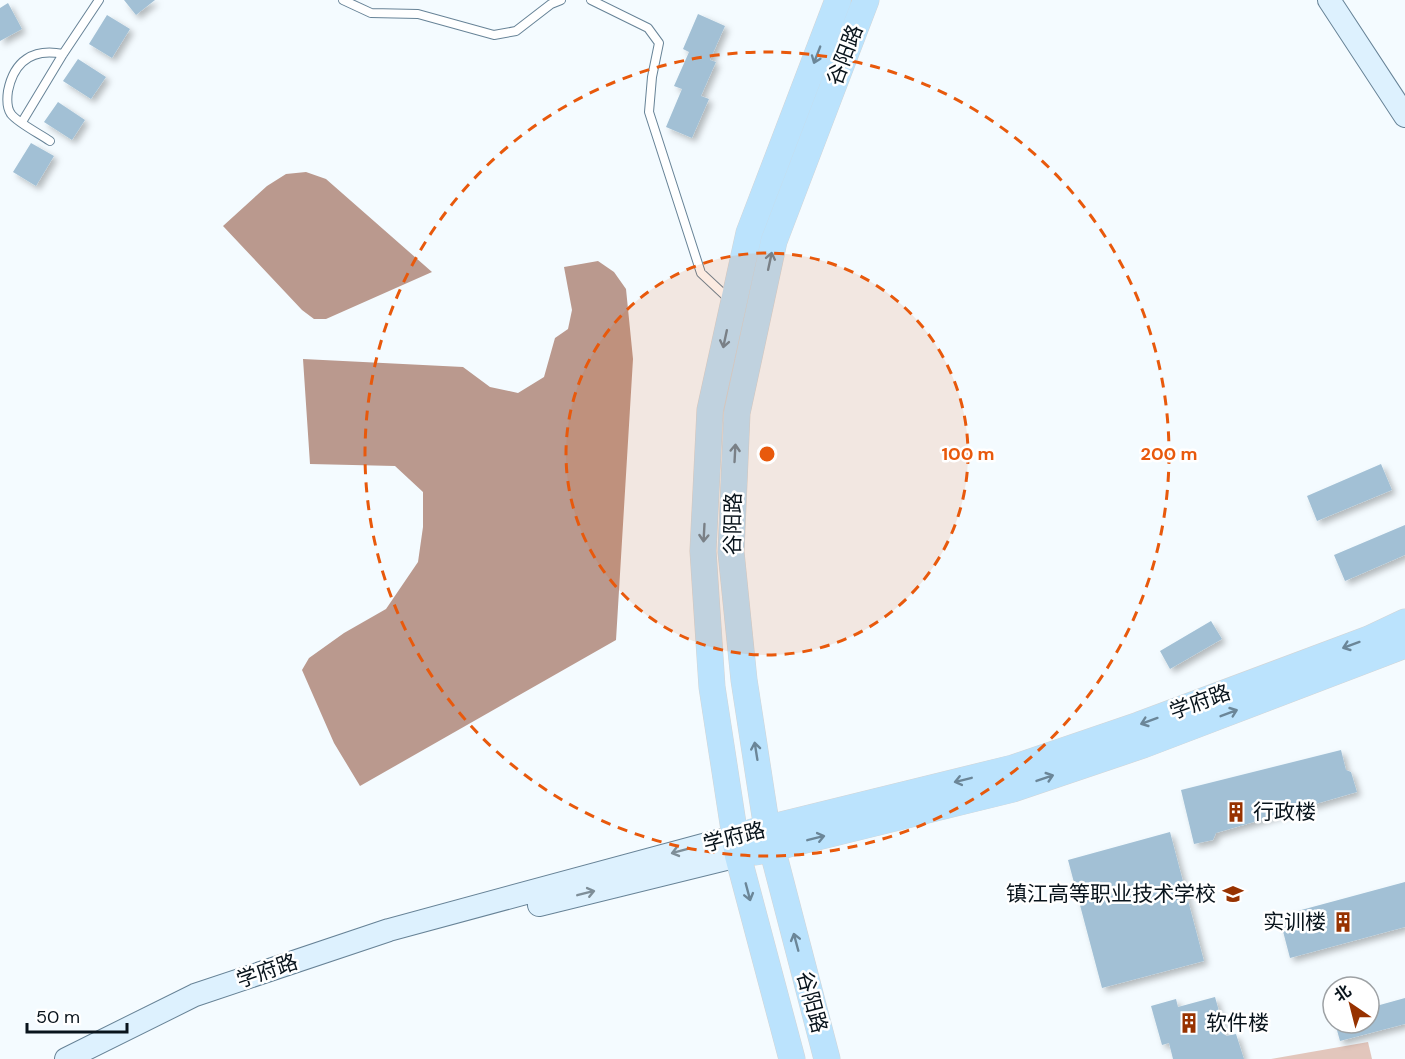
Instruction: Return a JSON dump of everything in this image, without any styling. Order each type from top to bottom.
[{"type":"main road","name":"谷阳路","points":[[792,1059],[737,846],[712,687],[703,551],[710,410],[749,233],[838,0]]},
{"type":"main road","name":"谷阳路","points":[[827,1059],[769,839],[744,680],[731,552],[737,413],[774,241],[866,0]]},
{"type":"main road","points":[[1329,0],[1405,116]]},
{"type":"main road","points":[[1347,0],[1405,87]]},
{"type":"main road","name":"学府路","points":[[769,839],[1013,768],[1369,639],[1405,622]]},
{"type":"main road","name":"学府路","points":[[66,1059],[195,996],[389,930],[737,846],[1013,789],[1143,745],[1405,645]]},
{"type":"main road","name":"学府路","points":[[94,1059],[199,1008],[397,940],[737,846]]},
{"type":"lane","points":[[22,122],[99,0]]},
{"type":"lane","points":[[343,0],[370,13],[418,14],[494,35],[516,31],[551,4],[561,0]]},
{"type":"lane","points":[[591,0],[648,28],[659,43],[652,77],[649,112],[701,273],[733,304]]},
{"type":"lane","points":[[50,141],[11,113],[6,100],[10,81],[19,64],[37,53],[63,54]]},
{"type":"shaded area","points":[[306,172],[326,179],[432,272],[326,319],[314,319],[302,310],[223,226],[267,186],[286,174]]},
{"type":"shaded area","points":[[598,261],[614,272],[626,289],[633,359],[616,640],[360,786],[334,743],[302,670],[309,658],[344,633],[386,609],[418,562],[423,527],[423,492],[395,466],[310,464],[303,359],[463,367],[490,387],[518,393],[544,377],[555,338],[568,329],[572,310],[564,267]]},
{"type":"shaded area","points":[[1368,1042],[1372,1059],[1271,1059]]},
{"type":"building","points":[[124,0],[155,0],[136,15]]},
{"type":"building","points":[[8,3],[22,29],[0,41],[0,8]]},
{"type":"building","points":[[698,14],[725,26],[710,60],[716,62],[701,96],[709,99],[692,138],[666,127],[682,89],[674,86],[689,52],[683,49]]},
{"type":"building","points":[[107,15],[130,29],[112,58],[89,44]]},
{"type":"building","points":[[78,59],[106,77],[91,99],[63,81]]},
{"type":"building","points":[[58,102],[85,120],[72,140],[44,122]]},
{"type":"building","points":[[31,143],[54,156],[36,186],[13,172]]},
{"type":"building","points":[[1381,464],[1392,490],[1317,521],[1307,496]]},
{"type":"building","points":[[1405,525],[1405,555],[1345,581],[1334,555]]},
{"type":"building","points":[[1211,621],[1222,639],[1170,669],[1160,651]]},
{"type":"building","name":"行政楼","points":[[1341,750],[1346,770],[1351,772],[1357,792],[1216,833],[1213,840],[1194,844],[1181,790]]},
{"type":"building","points":[[1170,832],[1204,961],[1102,988],[1068,860]]},
{"type":"building","name":"实训楼","points":[[1405,882],[1405,927],[1290,958],[1279,916]]},
{"type":"building","name":"软件楼","points":[[1215,997],[1226,1036],[1236,1034],[1244,1059],[1173,1059],[1169,1043],[1162,1045],[1151,1006],[1176,999],[1178,1007]]},
{"type":"building","points":[[1405,998],[1405,1024],[1381,1030],[1381,1005]]},
{"type":"building","points":[[1338,1035],[1363,1035],[1340,1041]]},
{"type":"place","name":"行政楼","points":[[1236,812]]},
{"type":"place","name":"镇江高等职业技术学校","points":[[1233,894]]},
{"type":"place","name":"实训楼","points":[[1343,922]]},
{"type":"place","name":"软件楼","points":[[1189,1023]]}]
